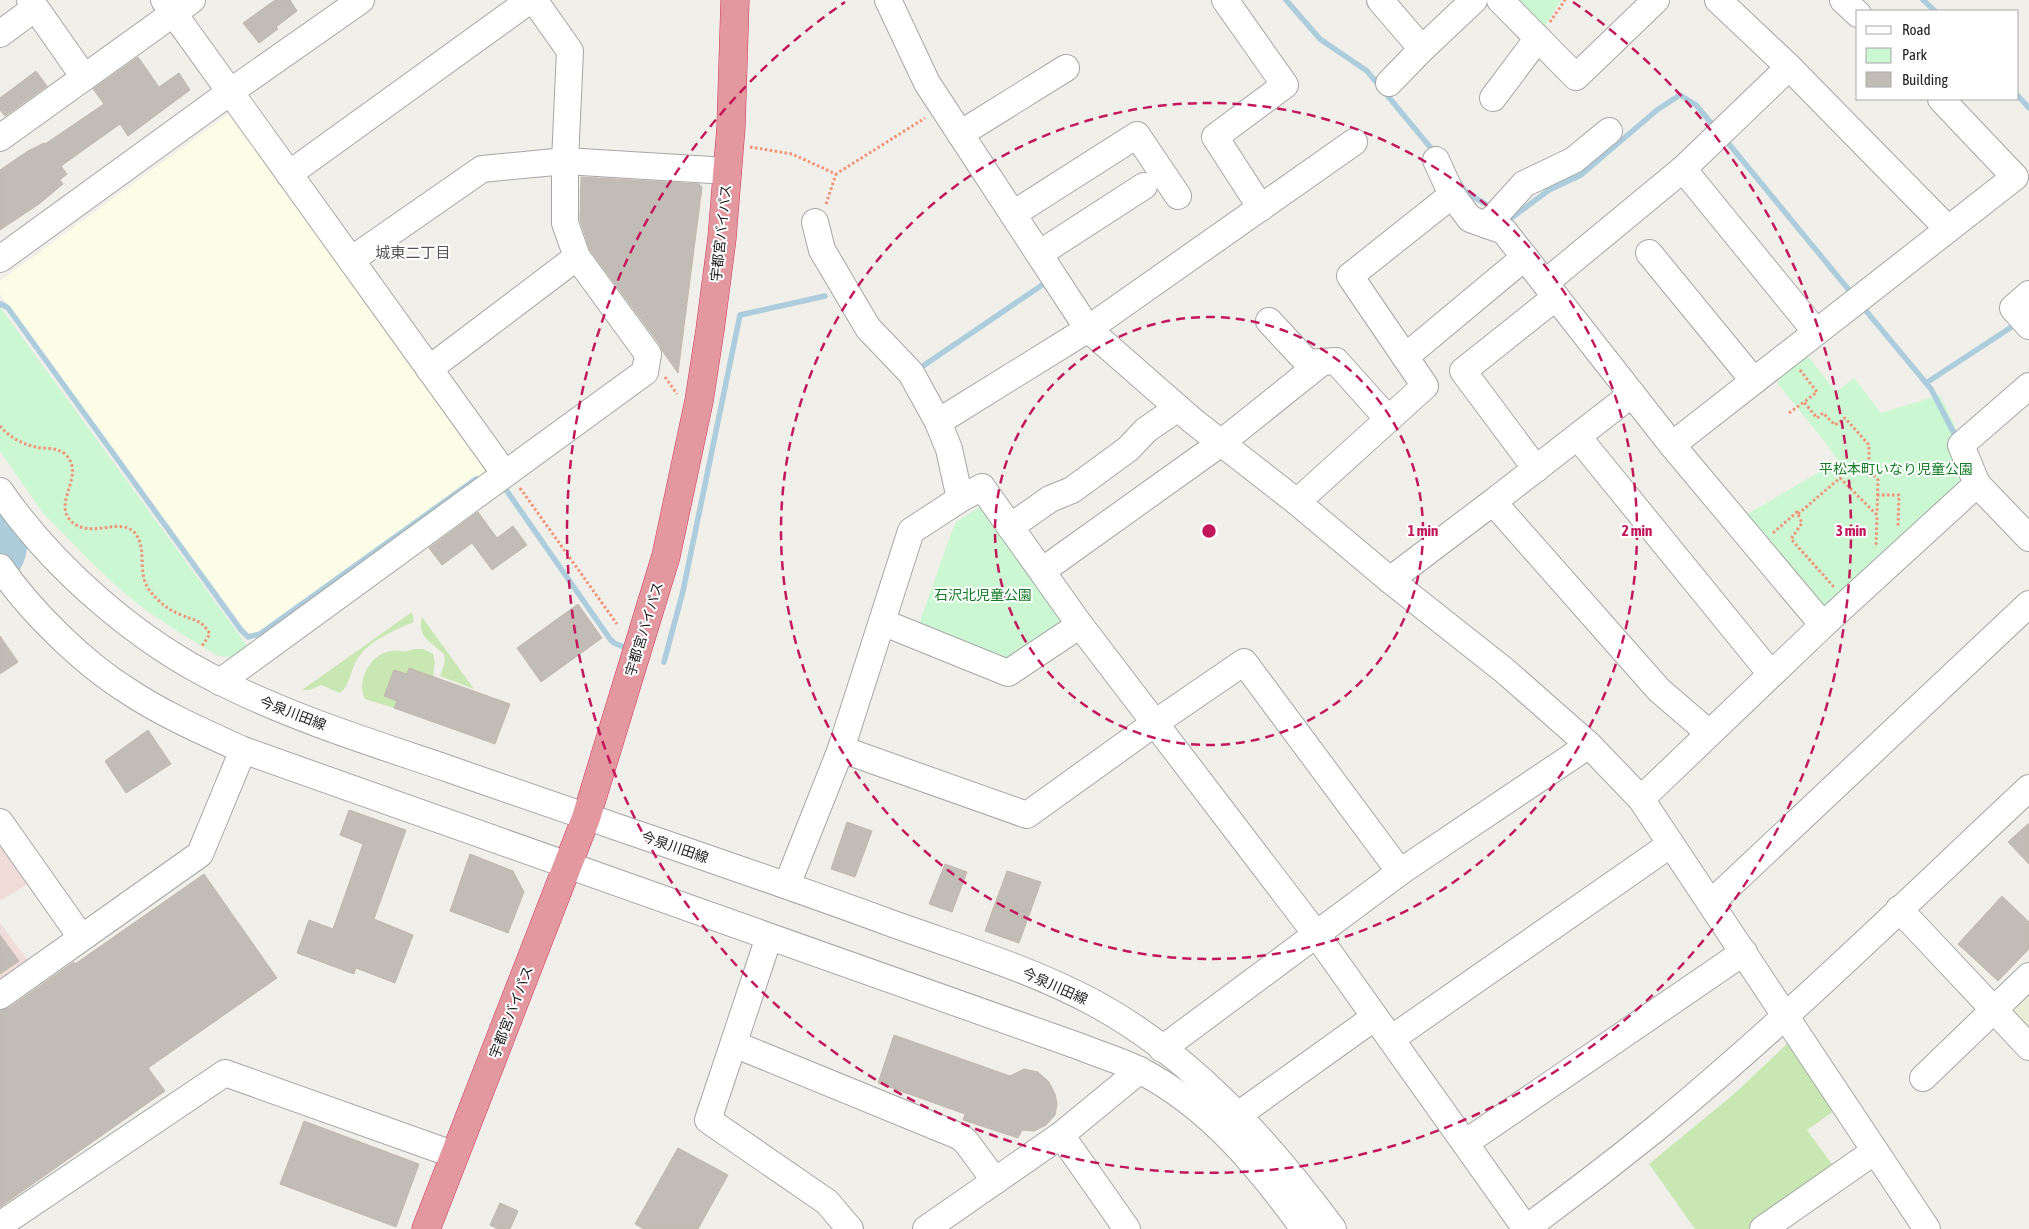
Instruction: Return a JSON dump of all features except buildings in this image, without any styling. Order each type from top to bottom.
[{"type":"highway","name":"宇都宮バイパス","points":[[426,1229],[586,818],[666,556],[683,479],[710,330],[722,238],[731,127],[735,0]]},
{"type":"street","points":[[0,259],[230,92],[361,0]]},
{"type":"street","points":[[289,174],[530,0]]},
{"type":"street","points":[[220,682],[644,372],[648,354],[577,257],[565,223],[565,161],[570,51],[534,0]]},
{"type":"street","points":[[888,0],[927,83],[1088,329],[1178,408],[1505,671],[1589,745],[1641,799],[1928,1229]]},
{"type":"street","points":[[1225,0],[1285,85],[1215,137],[1262,208]]},
{"type":"street","points":[[1380,0],[1422,49]]},
{"type":"street","points":[[1389,83],[1474,0]]},
{"type":"street","points":[[1500,0],[1576,77],[1656,0]]},
{"type":"street","points":[[1718,0],[1789,67],[1948,229]]},
{"type":"street","points":[[1843,0],[1856,12]]},
{"type":"street","points":[[0,34],[32,4],[84,77]]},
{"type":"street","points":[[0,138],[84,77],[177,4],[230,92],[429,369],[507,473]]},
{"type":"street","points":[[1493,98],[1538,38]]},
{"type":"street","points":[[1536,469],[1463,371],[1683,169],[1789,67]]},
{"type":"street","points":[[960,134],[1066,68]]},
{"type":"street","points":[[1672,445],[2015,177],[1942,100]]},
{"type":"street","points":[[1487,225],[1524,184],[1574,160],[1609,131]]},
{"type":"street","points":[[1013,214],[1137,136],[1178,196]]},
{"type":"street","points":[[938,422],[1088,329],[1354,142]]},
{"type":"street","points":[[1436,160],[1452,195],[1470,219],[1504,231],[1672,445],[1823,625]]},
{"type":"street","points":[[351,260],[482,169],[565,161],[728,170]]},
{"type":"street","points":[[1683,169],[1816,332]]},
{"type":"street","points":[[1039,254],[1144,186]]},
{"type":"street","points":[[1297,502],[1425,386],[1350,276],[1452,195]]},
{"type":"street","points":[[815,222],[822,250],[868,328],[911,374],[938,422],[949,448],[960,499]]},
{"type":"street","points":[[1649,253],[1754,381]]},
{"type":"street","points":[[429,369],[577,257]]},
{"type":"street","points":[[1405,357],[1525,257]]},
{"type":"street","points":[[2029,294],[2014,308],[2029,326]]},
{"type":"street","points":[[1269,320],[1308,363],[1336,361],[1388,419]]},
{"type":"street","points":[[1042,571],[1221,443],[1322,362]]},
{"type":"street","points":[[2029,386],[1961,445],[1977,484],[2029,538]]},
{"type":"street","points":[[1390,580],[1494,502],[1632,394]]},
{"type":"street","points":[[1010,527],[1050,499],[1072,490],[1128,449],[1146,430],[1178,408]]},
{"type":"street","points":[[1578,437],[1771,674]]},
{"type":"street","points":[[1641,799],[1823,625],[1977,484]]},
{"type":"street","points":[[788,885],[841,748],[911,531],[960,499],[982,488],[1080,625],[1316,934],[1526,1229],[1654,1130],[1785,1016],[2029,788]]},
{"type":"street","name":"今泉川田線","points":[[0,491],[44,547],[102,602],[142,634],[183,661],[220,682],[299,716],[586,818],[788,885],[1012,967],[1095,1004],[1128,1024],[1162,1049],[1202,1081],[1238,1114],[1302,1188],[1333,1229]]},
{"type":"street","points":[[1494,502],[1659,690],[1709,733]]},
{"type":"street","points":[[0,567],[34,610],[95,667],[127,691],[173,718],[243,750],[1081,1047],[1140,1070],[1199,1108],[1229,1136],[1304,1229]]},
{"type":"street","points":[[1711,903],[2029,604]]},
{"type":"street","points":[[882,622],[1008,673],[1080,625]]},
{"type":"street","points":[[841,748],[1027,815],[1244,662],[1400,872]]},
{"type":"street","points":[[1162,1049],[1400,872],[1589,745]]},
{"type":"street","points":[[0,996],[200,854],[243,750]]},
{"type":"street","points":[[0,822],[82,938]]},
{"type":"street","points":[[1390,1039],[1671,844]]},
{"type":"street","points":[[1899,909],[2029,1047]]},
{"type":"street","points":[[770,937],[708,1120],[827,1202],[850,1229]]},
{"type":"street","points":[[1465,1143],[1744,952]]},
{"type":"street","points":[[1923,1078],[2029,976]]},
{"type":"street","points":[[1238,1114],[1375,1016]]},
{"type":"street","points":[[734,1044],[961,1137],[968,1143],[995,1181]]},
{"type":"street","points":[[926,1229],[1061,1135],[1140,1070]]},
{"type":"street","points":[[0,1225],[225,1073],[455,1155]]},
{"type":"street","points":[[1061,1135],[1127,1229]]},
{"type":"street","points":[[1763,1229],[1875,1151]]},
{"type":"path","points":[[815,222],[823,213],[836,174],[942,107]]},
{"type":"path","points":[[731,127],[747,146],[792,154],[836,174]]},
{"type":"path","points":[[1788,354],[1817,392],[1789,413]]},
{"type":"path","points":[[1804,402],[1817,418],[1823,413],[1835,425],[1845,418],[1869,445],[1869,471],[1878,480],[1876,544],[1869,552]]},
{"type":"path","points":[[0,426],[17,440],[62,452],[70,460],[74,470],[66,499],[66,513],[72,521],[81,527],[93,530],[118,526],[127,528],[135,534],[142,550],[143,577],[148,589],[160,603],[179,614],[203,623],[210,634],[202,646]]},
{"type":"path","points":[[507,473],[617,624]]},
{"type":"path","points":[[1757,546],[1796,512],[1798,514],[1840,478],[1877,515]]},
{"type":"path","points":[[1877,495],[1899,496],[1898,530]]},
{"type":"path","points":[[1798,514],[1802,523],[1791,538],[1834,587],[1841,580]]},
{"type":"shaded area","points":[[230,113],[487,472],[254,642],[0,294],[0,281]]},
{"type":"shaded area","points":[[0,837],[31,882],[0,901]]},
{"type":"shaded area","points":[[0,923],[29,962],[0,982]]},
{"type":"shaded area","points":[[2029,988],[2029,1033],[2013,1016],[2012,1004]]},
{"type":"green space","points":[[1516,0],[1561,0],[1544,28]]},
{"type":"green space","points":[[0,307],[248,647],[231,657],[218,656],[182,634],[150,613],[121,590],[43,513],[0,451]]},
{"type":"green space","name":"平松本町いなり児童公園","points":[[1804,351],[1836,392],[1854,378],[1881,413],[1940,395],[1959,435],[1968,482],[1833,607],[1820,606],[1746,515],[1838,461],[1826,443],[1778,384],[1778,372]]},
{"type":"green space","name":"石沢北児童公園","points":[[981,506],[1066,621],[1004,661],[919,624],[955,523]]},
{"type":"green space","points":[[412,612],[414,622],[383,636],[363,652],[355,662],[346,686],[340,693],[321,685],[310,690],[302,690]]},
{"type":"green space","points":[[422,617],[474,689],[440,676],[445,661],[444,654],[423,634],[421,629]]},
{"type":"green space","points":[[423,649],[433,654],[435,662],[433,677],[407,674],[394,670],[384,696],[397,701],[394,708],[365,699],[362,684],[371,663],[383,653]]},
{"type":"green space","points":[[1788,1043],[1837,1109],[1807,1130],[1834,1167],[1748,1229],[1695,1229],[1649,1164],[1734,1094]]},
{"type":"waterway","points":[[1286,0],[1320,39],[1367,71],[1435,153]]},
{"type":"waterway","points":[[1923,0],[1934,10]]},
{"type":"waterway","points":[[1504,215],[1510,219],[1549,190],[1581,175],[1657,110],[1680,95],[1696,105],[1716,129]]},
{"type":"waterway","points":[[2019,97],[2029,108]]},
{"type":"waterway","points":[[1724,138],[1853,295]]},
{"type":"waterway","points":[[1458,182],[1466,192],[1492,208]]},
{"type":"waterway","points":[[917,370],[1048,281]]},
{"type":"waterway","points":[[664,662],[683,591],[740,315],[825,296]]},
{"type":"waterway","points":[[0,305],[8,308],[241,630],[248,637],[260,634],[476,479]]},
{"type":"waterway","points":[[1862,306],[1931,389],[1957,439]]},
{"type":"waterway","points":[[1926,383],[2010,328],[2017,321]]},
{"type":"waterway","points":[[502,484],[610,639],[614,643],[629,649]]},
{"type":"waterway","points":[[0,518],[8,533],[11,545],[9,556],[0,572]]},
{"type":"district","name":"城東二丁目","points":[[413,252]]}]
